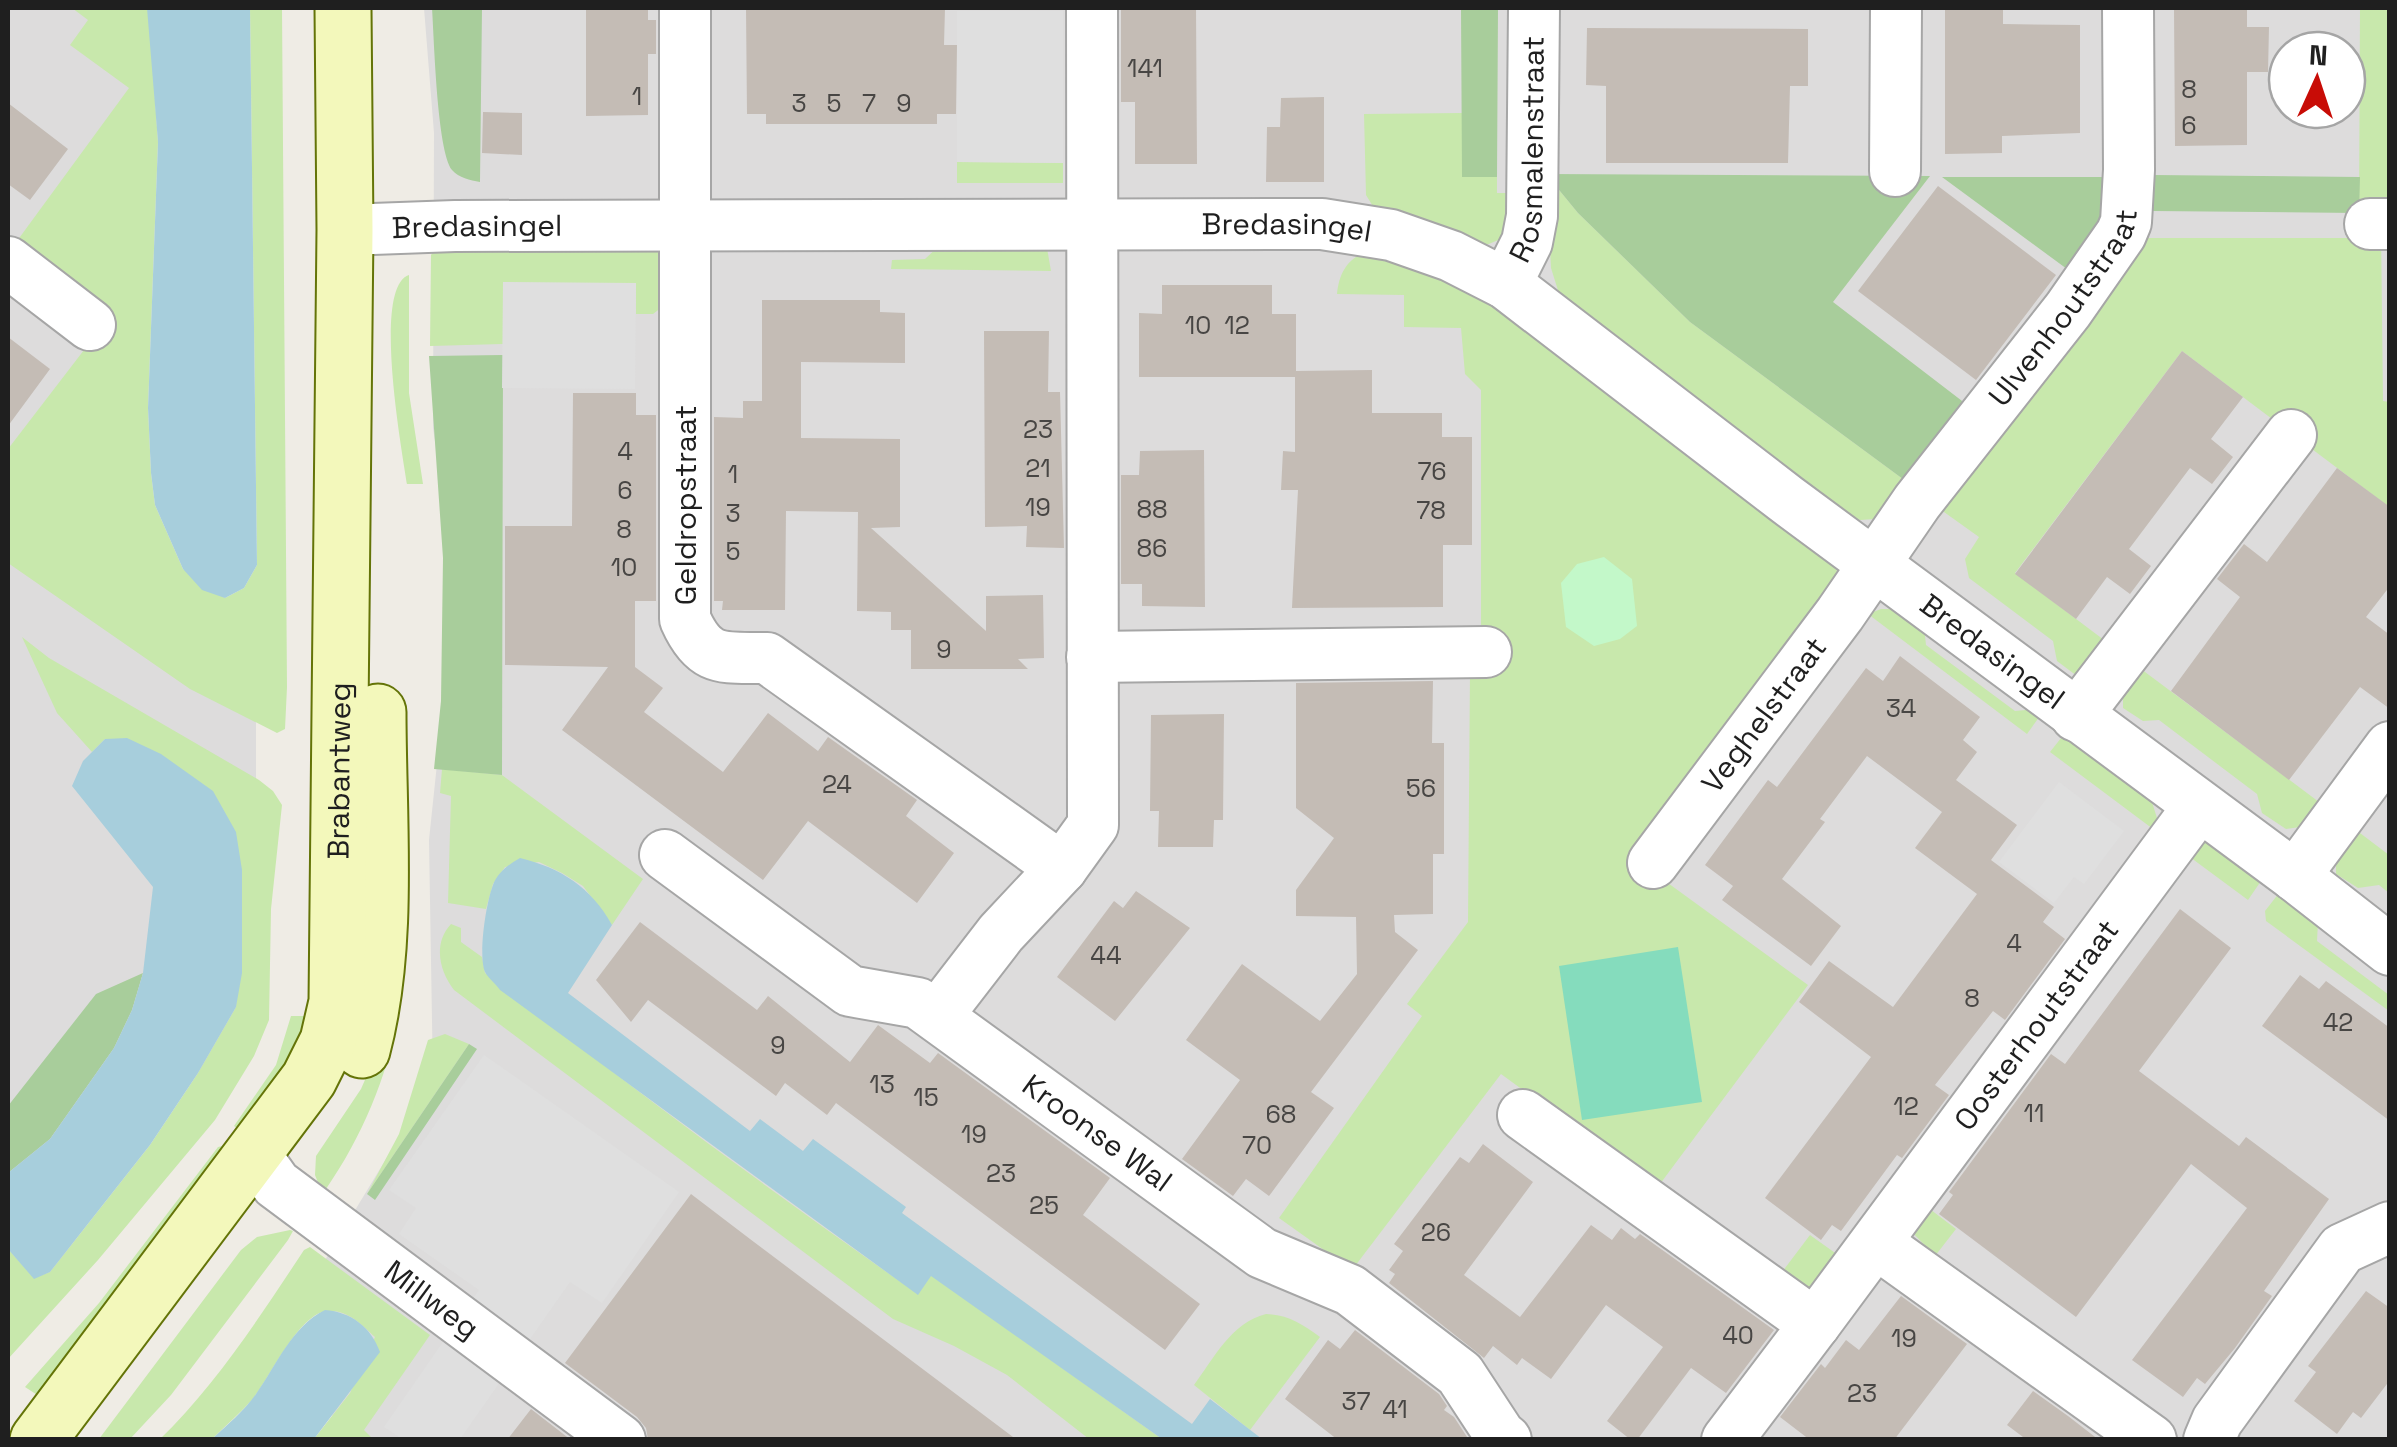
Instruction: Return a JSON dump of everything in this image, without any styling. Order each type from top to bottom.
[{"type":"street","name":"Brabantweg","points":[[38,1440],[265,1169],[341,1094],[360,1057],[371,1018],[376,981],[361,229],[343,8]]},
{"type":"street","name":"Brabantweg","points":[[361,229],[377,8]]},
{"type":"street","name":"Geldropstraat","points":[[685,8],[685,618],[695,641],[714,657],[766,658],[1062,868]]},
{"type":"street","points":[[937,1016],[1001,933],[1062,868],[1093,825],[1092,8]]},
{"type":"street","name":"Rosmalenstraat","points":[[1506,284],[1527,242],[1532,216],[1534,8]]},
{"type":"street","points":[[1895,171],[1896,8]]},
{"type":"street","name":"Ulvenhoutstraat","points":[[1873,565],[1917,502],[2068,310],[2121,234],[2126,222],[2129,170],[2128,8]]},
{"type":"street","name":"Bredasingel","points":[[361,229],[1322,224],[1391,235],[1451,256],[1506,284],[1873,565],[2390,950]]},
{"type":"street","points":[[8,262],[90,326]]},
{"type":"street","name":"Bredasingel","points":[[2076,716],[2291,435]]},
{"type":"street","name":"Veghelstraat","points":[[1653,863],[1873,565]]},
{"type":"street","points":[[1092,656],[1486,652]]},
{"type":"street","points":[[2295,876],[2390,747]]},
{"type":"street","name":"Oosterhoutstraat","points":[[1727,1440],[2199,806]]},
{"type":"street","name":"Kroonse Wal","points":[[665,855],[850,991],[918,1003],[1262,1252],[1350,1290],[1460,1374],[1506,1440]]},
{"type":"street","points":[[1523,1115],[1815,1324]]},
{"type":"street","name":"Brabantweg","points":[[79,1440],[265,1169]]},
{"type":"street","name":"Millweg","points":[[265,1169],[620,1440]]},
{"type":"street","points":[[2210,1440],[2217,1421],[2342,1249],[2390,1227]]},
{"type":"street","points":[[1876,1242],[2151,1440]]},
{"type":"shaded area","points":[[8,8],[108,8],[137,74],[127,312],[8,472]]},
{"type":"shaded area","points":[[424,8],[2389,8],[2389,1439],[334,1439],[322,1265],[433,1081],[429,840],[443,707],[445,508],[433,428],[434,133]]},
{"type":"shaded area","points":[[957,11],[1063,11],[1063,163],[957,162]]},
{"type":"shaded area","points":[[503,282],[636,283],[635,389],[502,388]]},
{"type":"shaded area","points":[[8,490],[256,680],[256,888],[250,1003],[8,1331]]},
{"type":"shaded area","points":[[2059,782],[2124,831],[2084,884],[2074,877],[2054,903],[1999,862]]},
{"type":"shaded area","points":[[484,1055],[679,1192],[602,1303],[570,1282],[460,1439],[402,1439],[384,1427],[479,1290],[399,1234],[416,1208],[389,1190]]},
{"type":"green space","points":[[72,8],[147,8],[149,12],[158,142],[148,408],[155,505],[183,569],[225,598],[244,588],[257,565],[250,8],[282,8],[287,687],[285,729],[277,733],[190,689],[8,563],[8,449],[107,320],[17,241],[129,88],[70,45],[88,20]]},
{"type":"green space","points":[[432,8],[482,8],[480,182],[458,175],[447,159]]},
{"type":"green space","points":[[1461,8],[1498,8],[1497,177],[1462,177]]},
{"type":"green space","points":[[2360,8],[2389,8],[2389,213],[2359,213],[2359,130],[2367,130],[2367,30],[2360,30]]},
{"type":"green space","points":[[1462,113],[1463,176],[1497,177],[1497,193],[1512,193],[1503,238],[1484,246],[1374,208],[1366,195],[1364,114]]},
{"type":"green space","points":[[957,162],[1063,163],[1063,183],[957,183]]},
{"type":"green space","points":[[1546,174],[1578,213],[1690,322],[1907,482],[1875,519],[1860,520],[1840,514],[1561,300],[1551,268]]},
{"type":"green space","points":[[1546,174],[1930,176],[1833,302],[1966,404],[1907,482],[1690,322],[1578,213]]},
{"type":"green space","points":[[2153,175],[2360,177],[2359,213],[2153,211]]},
{"type":"green space","points":[[1942,177],[2109,177],[2105,214],[2067,269]]},
{"type":"green space","points":[[2381,229],[2383,401],[2389,402],[2389,507],[2182,351],[2015,573],[2104,640],[2077,676],[2057,661],[2053,641],[1969,578],[1965,559],[1979,537],[1937,507],[2143,238],[2354,238]]},
{"type":"green space","points":[[641,244],[667,260],[662,307],[653,314],[636,314],[636,284],[503,283],[503,344],[430,346],[431,255],[435,249]]},
{"type":"green space","points":[[941,244],[1047,248],[1051,271],[891,269],[892,260],[925,259]]},
{"type":"green space","points":[[1367,252],[1468,285],[1834,561],[1838,575],[1639,862],[1808,985],[1657,1188],[1501,1074],[1352,1270],[1279,1218],[1422,1016],[1407,1004],[1468,922],[1470,672],[1481,671],[1481,390],[1465,374],[1461,328],[1404,327],[1404,295],[1337,294],[1345,268]]},
{"type":"green space","points":[[409,275],[409,393],[423,484],[407,484],[392,371],[392,308],[398,286]]},
{"type":"green space","points":[[503,355],[502,775],[434,769],[441,701],[443,558],[429,356]]},
{"type":"green space","points":[[1604,557],[1632,579],[1637,626],[1620,639],[1594,646],[1566,627],[1561,583],[1577,564]]},
{"type":"green space","points":[[1896,609],[1924,626],[1926,645],[2015,711],[2036,709],[2042,713],[2027,734],[1868,614]]},
{"type":"green space","points":[[22,637],[49,658],[259,780],[282,805],[271,909],[269,1020],[254,1056],[215,1120],[98,1260],[8,1359],[8,1249],[34,1278],[50,1272],[150,1145],[236,1007],[242,870],[105,739],[92,752],[57,713]]},
{"type":"green space","points":[[2141,669],[2319,802],[2300,827],[2286,829],[2262,813],[2257,794],[2159,720],[2143,721],[2123,708],[2123,691]]},
{"type":"green space","points":[[2065,733],[2151,799],[2157,818],[2153,829],[2050,752]]},
{"type":"green space","points":[[442,769],[502,775],[643,879],[612,925],[583,886],[539,862],[505,867],[493,884],[486,909],[448,903],[451,796],[440,793]]},
{"type":"green space","points":[[2356,830],[2389,855],[2389,893],[2379,885],[2358,888],[2336,874],[2336,859]]},
{"type":"green space","points":[[2196,840],[2214,845],[2261,881],[2248,900],[2179,849]]},
{"type":"green space","points":[[2279,893],[2318,922],[2317,941],[2389,995],[2389,1011],[2266,921],[2265,911]]},
{"type":"green space","points":[[451,924],[461,928],[461,942],[482,957],[485,973],[808,1216],[918,1294],[931,1275],[1162,1439],[1089,1439],[1007,1375],[893,1319],[454,990],[440,957],[442,940]]},
{"type":"green space","points":[[1678,947],[1702,1102],[1582,1120],[1559,966]]},
{"type":"green space","points":[[405,949],[399,1013],[383,1075],[359,1134],[326,1189],[321,1190],[315,1175],[316,1156],[361,1089],[374,1059]]},
{"type":"green space","points":[[143,973],[132,1010],[114,1048],[50,1139],[8,1173],[8,1106],[96,994]]},
{"type":"green space","points":[[291,1016],[307,1016],[303,1037],[247,1136],[234,1126],[276,1065]]},
{"type":"green space","points":[[445,1034],[469,1044],[367,1194],[399,1134],[428,1040]]},
{"type":"green space","points":[[469,1044],[477,1049],[375,1200],[367,1194]]},
{"type":"green space","points":[[231,1144],[48,1402],[25,1387],[99,1303],[218,1147]]},
{"type":"green space","points":[[1918,1200],[1956,1229],[1935,1256],[1912,1232]]},
{"type":"green space","points":[[293,1231],[288,1240],[171,1395],[130,1439],[99,1439],[241,1250],[257,1237]]},
{"type":"green space","points":[[1810,1235],[1845,1260],[1809,1293],[1776,1280]]},
{"type":"green space","points":[[310,1247],[430,1335],[364,1430],[373,1439],[314,1439],[350,1393],[375,1337],[348,1315],[328,1311],[317,1314],[296,1334],[252,1400],[212,1439],[159,1440],[219,1373],[304,1250]]},
{"type":"green space","points":[[1266,1314],[1295,1321],[1320,1337],[1250,1430],[1194,1385],[1233,1333]]},
{"type":"water","points":[[147,8],[250,8],[257,565],[244,588],[225,598],[202,590],[183,569],[155,505],[148,408],[158,142]]},
{"type":"water","points":[[127,738],[161,754],[213,791],[236,832],[242,870],[242,973],[236,1007],[150,1145],[50,1272],[34,1279],[8,1249],[8,1173],[50,1139],[114,1048],[132,1010],[143,973],[153,887],[72,786],[83,761],[105,739]]},
{"type":"water","points":[[520,858],[549,867],[574,881],[595,900],[612,925],[568,993],[750,1131],[760,1119],[803,1151],[813,1139],[906,1207],[902,1213],[1192,1424],[1210,1399],[1262,1439],[1162,1439],[931,1276],[918,1295],[500,990],[483,964],[486,916],[495,880]]},
{"type":"water","points":[[325,1310],[359,1322],[380,1352],[314,1439],[212,1439],[251,1400],[294,1336]]},
{"type":"building","points":[[586,8],[648,8],[648,20],[656,20],[656,54],[648,54],[648,115],[586,116]]},
{"type":"building","points":[[746,8],[945,8],[944,45],[957,45],[956,114],[937,114],[937,124],[766,124],[766,114],[747,114]]},
{"type":"building","points":[[1121,8],[1196,8],[1197,164],[1135,164],[1135,102],[1121,102]]},
{"type":"building","points":[[1945,8],[2003,8],[2003,24],[2080,25],[2080,133],[2002,136],[2002,153],[1945,154]]},
{"type":"building","points":[[2174,8],[2247,8],[2247,27],[2269,27],[2267,72],[2247,72],[2247,145],[2175,146]]},
{"type":"building","points":[[1587,28],[1808,29],[1808,86],[1790,86],[1788,163],[1606,163],[1606,86],[1586,85]]},
{"type":"building","points":[[1324,97],[1324,182],[1266,182],[1267,127],[1280,127],[1281,98]]},
{"type":"building","points":[[8,103],[68,149],[30,200],[8,184]]},
{"type":"building","points":[[483,112],[522,113],[522,155],[482,153]]},
{"type":"building","points":[[1938,186],[2056,275],[1976,380],[1858,291]]},
{"type":"building","points":[[1162,285],[1272,285],[1272,314],[1296,314],[1296,371],[1372,370],[1372,413],[1442,413],[1442,437],[1472,437],[1472,545],[1443,545],[1443,607],[1292,608],[1298,490],[1281,490],[1283,451],[1295,452],[1295,377],[1139,377],[1139,313],[1162,314]]},
{"type":"building","points":[[762,300],[880,300],[880,312],[905,313],[905,363],[801,362],[801,438],[900,439],[900,527],[871,528],[986,631],[986,596],[1043,595],[1044,658],[1018,659],[1028,669],[911,669],[911,630],[891,630],[891,612],[857,611],[858,512],[786,511],[785,610],[722,610],[723,601],[714,601],[714,417],[743,418],[743,401],[762,401]]},
{"type":"building","points":[[984,331],[1049,331],[1048,392],[1060,392],[1064,548],[1026,547],[1027,526],[985,527]]},
{"type":"building","points":[[8,337],[50,369],[8,426]]},
{"type":"building","points":[[2182,351],[2243,397],[2211,439],[2233,457],[2212,484],[2190,468],[2129,549],[2151,566],[2130,594],[2107,577],[2076,619],[2015,574]]},
{"type":"building","points":[[573,393],[636,393],[636,415],[656,415],[656,601],[635,601],[635,667],[663,688],[644,712],[723,772],[768,713],[818,751],[828,737],[917,800],[906,816],[954,853],[917,903],[808,821],[763,880],[562,730],[608,667],[505,665],[505,526],[572,526]]},
{"type":"building","points":[[1204,450],[1205,607],[1142,606],[1142,584],[1121,584],[1121,475],[1139,475],[1140,451]]},
{"type":"building","points":[[2337,468],[2390,507],[2390,586],[2366,617],[2390,635],[2390,709],[2360,687],[2289,780],[2171,691],[2240,597],[2217,579],[2244,544],[2267,562]]},
{"type":"building","points":[[1900,656],[1980,717],[1963,740],[1977,752],[1956,780],[2017,825],[1991,860],[2054,907],[2043,922],[2065,939],[2005,1020],[1993,1011],[1935,1085],[1949,1095],[1902,1158],[1897,1155],[1841,1231],[1832,1225],[1821,1240],[1765,1198],[1871,1057],[1799,1002],[1829,961],[1893,1007],[1977,894],[1915,848],[1942,812],[1867,756],[1782,879],[1841,926],[1811,966],[1722,900],[1733,886],[1705,865],[1768,780],[1777,787],[1866,668],[1883,681]]},
{"type":"building","points":[[1433,681],[1432,743],[1444,743],[1444,854],[1433,854],[1433,914],[1394,915],[1395,932],[1418,950],[1311,1092],[1334,1108],[1269,1196],[1246,1179],[1233,1196],[1182,1159],[1240,1080],[1186,1040],[1242,964],[1320,1021],[1357,974],[1356,917],[1296,916],[1296,890],[1334,838],[1296,808],[1296,683]]},
{"type":"building","points":[[1224,714],[1223,820],[1214,820],[1213,847],[1158,847],[1159,811],[1150,811],[1151,715]]},
{"type":"building","points":[[1136,891],[1190,928],[1115,1021],[1057,977],[1114,901],[1123,908]]},
{"type":"building","points":[[2180,909],[2231,948],[2139,1071],[2239,1146],[2246,1137],[2329,1199],[2264,1291],[2272,1296],[2235,1348],[2205,1384],[2197,1378],[2183,1397],[2132,1360],[2247,1208],[2191,1164],[2076,1317],[1939,1214],[1953,1195],[1949,1192],[2051,1054],[2065,1064]]},
{"type":"building","points":[[640,922],[757,1010],[768,996],[850,1062],[878,1025],[930,1063],[938,1053],[1110,1178],[1083,1215],[1200,1304],[1165,1350],[836,1103],[827,1115],[785,1083],[776,1096],[648,1000],[631,1022],[596,980]]},
{"type":"building","points":[[2300,975],[2319,989],[2326,981],[2390,1028],[2390,1121],[2262,1026]]},
{"type":"building","points":[[1483,1144],[1533,1182],[1464,1275],[1520,1317],[1591,1225],[1612,1240],[1621,1228],[1635,1239],[1640,1234],[1774,1330],[1726,1393],[1691,1368],[1637,1440],[1631,1440],[1607,1421],[1663,1347],[1606,1305],[1551,1379],[1522,1358],[1517,1365],[1493,1346],[1484,1358],[1389,1283],[1395,1274],[1389,1270],[1403,1251],[1394,1244],[1460,1157],[1469,1163]]},
{"type":"building","points":[[691,1194],[1017,1440],[648,1440],[646,1428],[637,1417],[565,1363]]},
{"type":"building","points":[[2366,1291],[2390,1308],[2390,1380],[2361,1418],[2353,1412],[2337,1434],[2294,1401],[2316,1372],[2308,1366]]},
{"type":"building","points":[[1901,1296],[1967,1344],[1894,1440],[1810,1440],[1780,1417],[1821,1364],[1825,1368],[1846,1340],[1859,1350]]},
{"type":"building","points":[[1355,1330],[1439,1394],[1447,1406],[1444,1410],[1454,1417],[1469,1440],[1338,1440],[1285,1399],[1328,1340],[1340,1349]]},
{"type":"building","points":[[2033,1391],[2099,1440],[2027,1440],[2007,1425]]},
{"type":"building","points":[[531,1409],[571,1440],[507,1440]]}]
